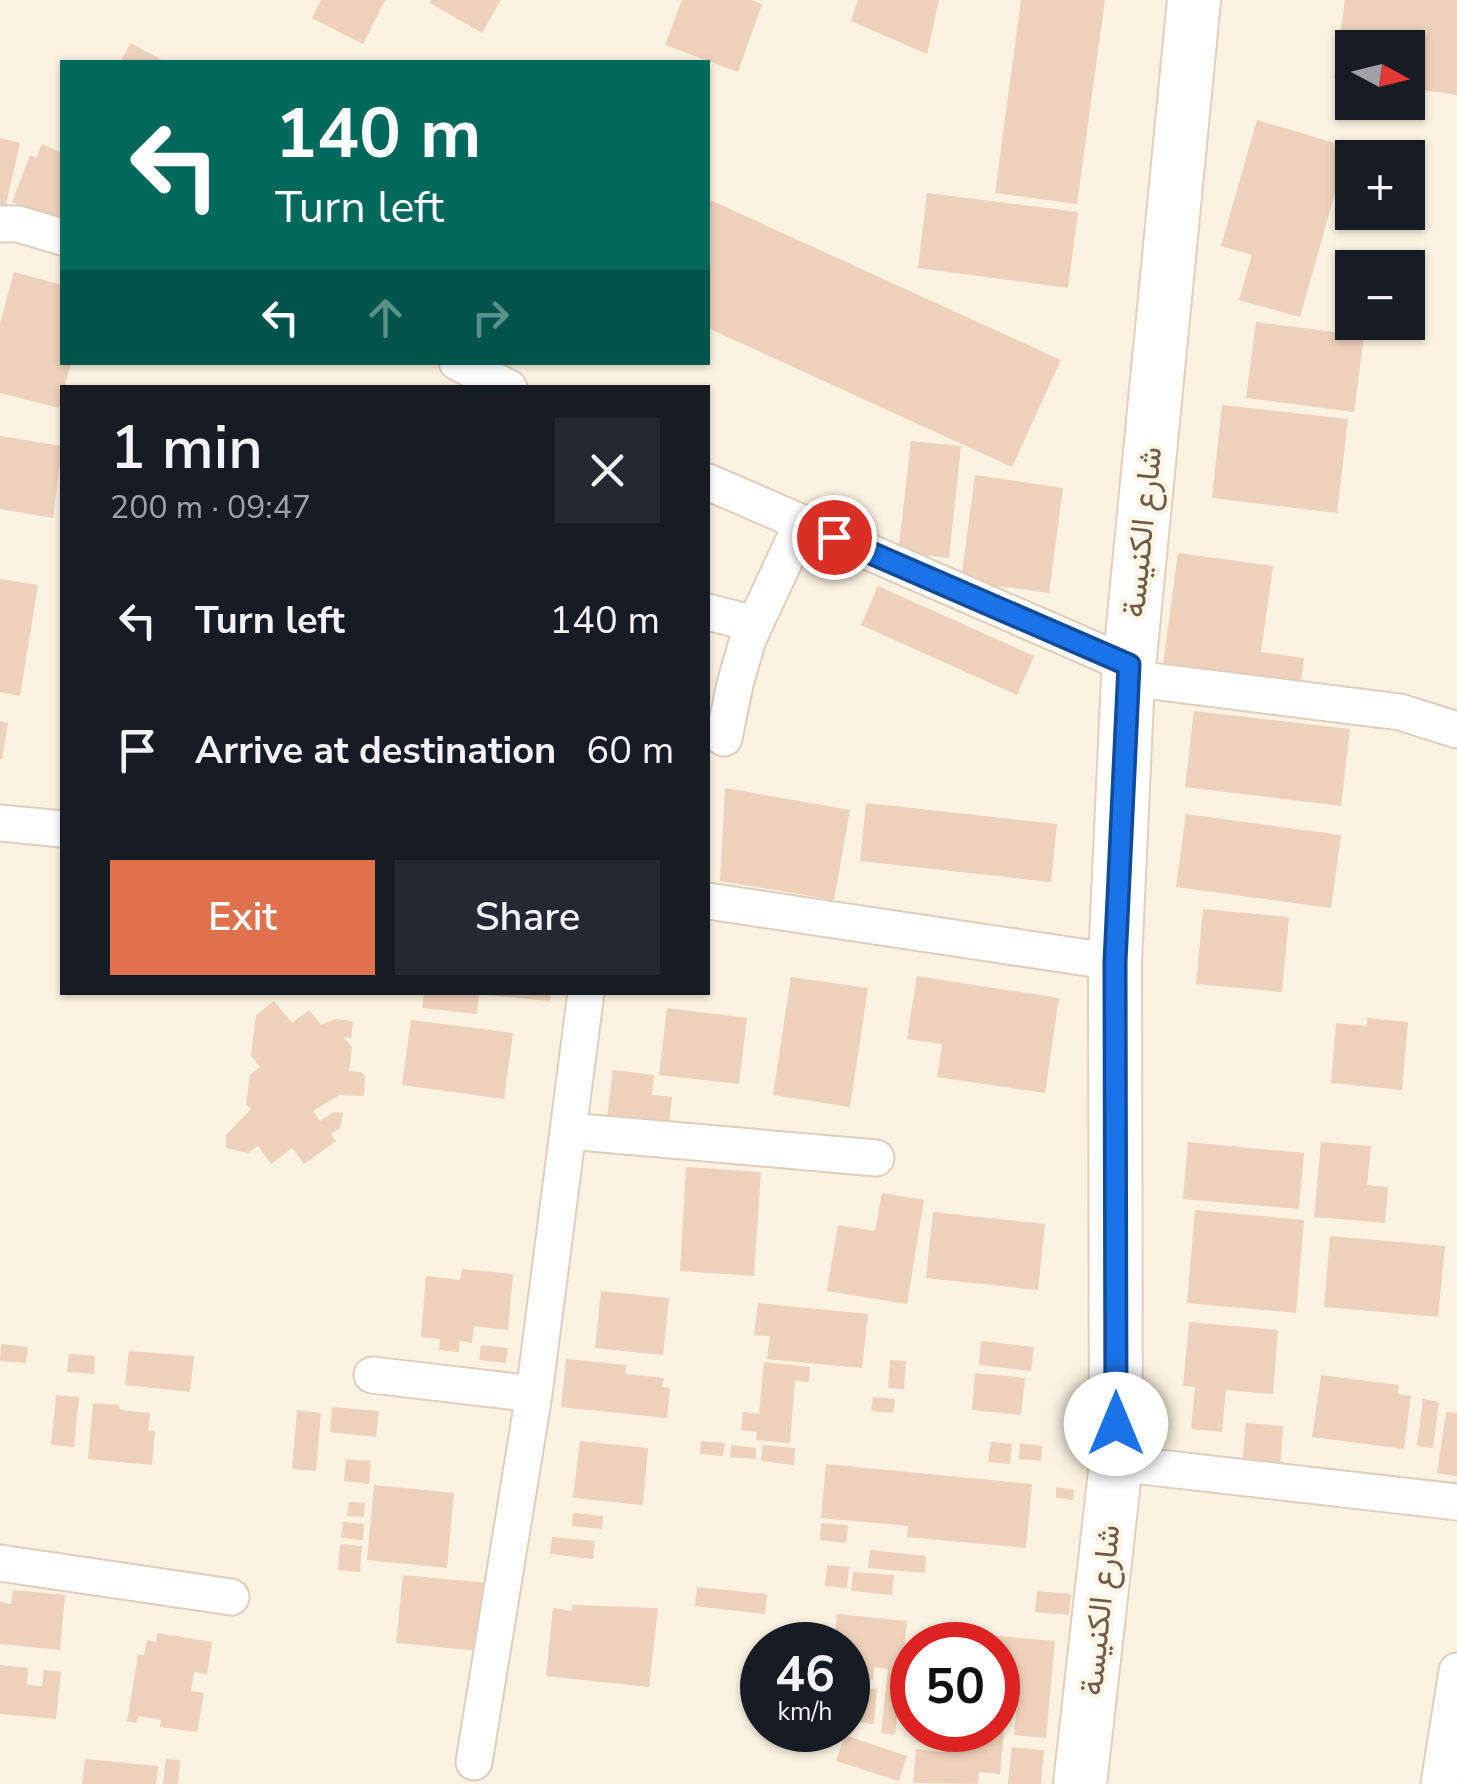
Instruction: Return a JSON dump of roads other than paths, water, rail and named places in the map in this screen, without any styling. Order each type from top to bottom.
[{"type":"main road","name":"شارع الكنيسة","points":[[1080,1784],[1116,1463],[1115,962],[1128,671],[1194,0]]},
{"type":"street","points":[[0,224],[18,224],[60,236]]},
{"type":"street","points":[[464,365],[503,385]]},
{"type":"street","points":[[710,483],[1128,671],[1400,712],[1457,730]]},
{"type":"street","points":[[724,738],[734,684],[754,624],[802,523]]},
{"type":"street","points":[[710,613],[754,624]]},
{"type":"street","points":[[0,822],[60,829]]},
{"type":"street","points":[[710,902],[1115,962]]},
{"type":"street","points":[[474,1762],[534,1394],[586,995]]},
{"type":"street","points":[[568,1130],[876,1158]]},
{"type":"street","points":[[372,1375],[534,1394]]},
{"type":"street","points":[[1116,1463],[1457,1502]]},
{"type":"street","points":[[0,1563],[231,1597]]},
{"type":"street","points":[[1439,1784],[1457,1671]]}]
